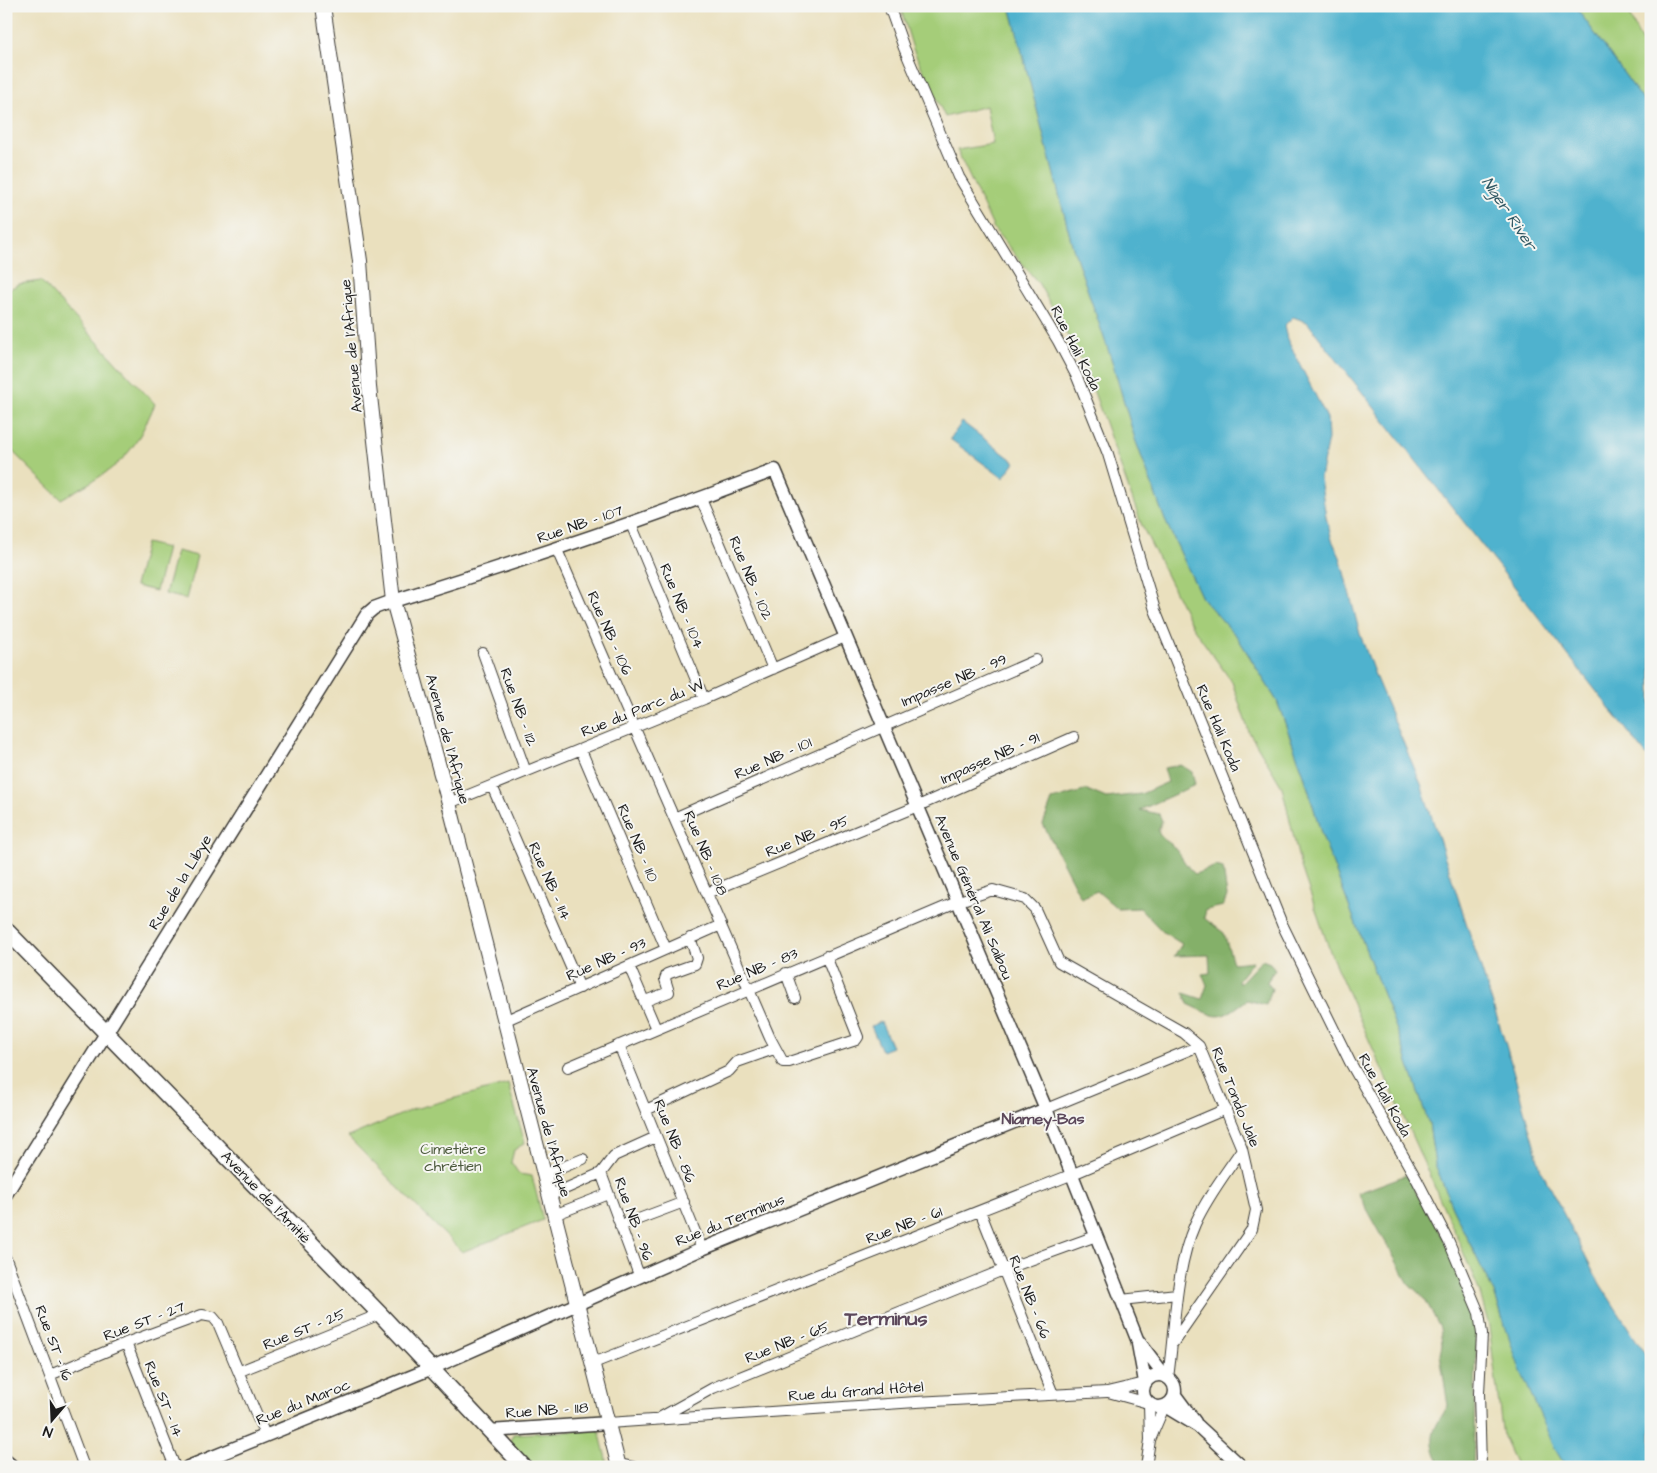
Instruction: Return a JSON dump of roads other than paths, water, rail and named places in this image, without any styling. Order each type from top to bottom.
[{"type":"main road","name":"Avenue de l'Afrique","points":[[322,6],[360,261],[369,386],[393,601],[449,803],[576,1304],[619,1465]]},
{"type":"main road","name":"Avenue de l'Amitié","points":[[6,930],[380,1314],[524,1467]]},
{"type":"street","name":"Rue Hali Koda","points":[[889,6],[904,48],[958,177],[1058,341],[1077,377],[1108,454],[1154,610],[1282,924],[1350,1062],[1417,1180],[1444,1234],[1479,1313],[1482,1334],[1479,1403],[1481,1467]]},
{"type":"street","name":"Rue NB - 107","points":[[393,601],[558,550],[775,470]]},
{"type":"street","name":"Avenue Général Ali Saibou","points":[[775,470],[844,637],[959,901],[1073,1174],[1137,1339],[1145,1383]]},
{"type":"street","name":"Rue NB - 102","points":[[701,498],[773,668]]},
{"type":"street","name":"Rue NB - 104","points":[[631,524],[704,699]]},
{"type":"street","name":"Rue NB - 106","points":[[558,550],[635,728]]},
{"type":"street","name":"Rue de la Libye","points":[[6,1194],[107,1034],[360,621],[374,608],[393,601]]},
{"type":"street","name":"Rue du Parc du W","points":[[449,803],[635,728],[844,637]]},
{"type":"street","name":"Rue NB - 112","points":[[483,653],[526,772]]},
{"type":"street","name":"Impasse NB - 99","points":[[884,726],[1036,660]]},
{"type":"street","name":"Rue NB - 101","points":[[674,818],[884,726]]},
{"type":"street","name":"Rue NB - 108","points":[[635,728],[774,1049]]},
{"type":"street","name":"Impasse NB - 91","points":[[918,806],[1074,738]]},
{"type":"street","name":"Rue NB - 110","points":[[582,750],[666,949]]},
{"type":"street","name":"Rue NB - 114","points":[[492,786],[580,988]]},
{"type":"street","name":"Rue NB - 95","points":[[707,893],[918,806]]},
{"type":"street","name":"Rue Tondo Jale","points":[[959,901],[993,890],[1025,899],[1035,909],[1059,962],[1184,1033],[1199,1046],[1242,1149],[1256,1210],[1252,1229],[1173,1343],[1166,1377]]},
{"type":"street","name":"Rue NB - 83","points":[[568,1067],[959,901]]},
{"type":"street","name":"Rue NB - 93","points":[[504,1021],[721,925]]},
{"type":"street","points":[[644,1001],[668,992],[665,979],[667,974],[696,962],[690,938]]},
{"type":"street","points":[[646,1110],[729,1071],[737,1062],[774,1049],[780,1060],[786,1062],[857,1038],[852,1018],[826,956]]},
{"type":"street","points":[[629,966],[656,1029]]},
{"type":"street","points":[[786,973],[795,998]]},
{"type":"street","name":"Rue NB - 86","points":[[618,1045],[702,1249]]},
{"type":"street","points":[[1046,1110],[1199,1046]]},
{"type":"street","name":"Rue NB - 61","points":[[592,1364],[1073,1174],[1226,1109]]},
{"type":"street","name":"Rue du Terminus","points":[[430,1368],[639,1275],[1046,1110]]},
{"type":"street","points":[[549,1196],[601,1173],[614,1156],[656,1137]]},
{"type":"street","points":[[1173,1343],[1177,1294],[1194,1226],[1202,1209],[1242,1149]]},
{"type":"street","points":[[544,1175],[583,1159]]},
{"type":"street","name":"Rue NB - 96","points":[[601,1173],[639,1275]]},
{"type":"street","points":[[554,1215],[608,1194]]},
{"type":"street","points":[[620,1226],[684,1202]]},
{"type":"street","name":"Rue NB - 66","points":[[980,1211],[1053,1394]]},
{"type":"street","name":"Rue NB - 65","points":[[660,1418],[712,1388],[1003,1270],[1096,1236]]},
{"type":"street","name":"Rue ST - 16","points":[[6,1259],[84,1467]]},
{"type":"street","points":[[1121,1300],[1177,1294]]},
{"type":"street","name":"Rue ST - 25","points":[[240,1371],[380,1314]]},
{"type":"street","name":"Rue ST - 27","points":[[50,1375],[126,1343],[202,1315],[208,1315],[218,1323],[240,1371],[265,1435]]},
{"type":"street","name":"Avenue Général Ali Saibou","points":[[1137,1339],[1166,1377]]},
{"type":"street","name":"Rue ST - 14","points":[[126,1343],[175,1467]]},
{"type":"street","name":"Rue du Maroc","points":[[188,1467],[430,1368]]},
{"type":"street","points":[[1146,1467],[1150,1440],[1149,1404],[1143,1394],[1145,1383],[1154,1376],[1166,1377],[1174,1385],[1175,1396],[1198,1426],[1242,1467]]},
{"type":"street","name":"Rue du Grand Hôtel","points":[[608,1423],[660,1418],[1107,1392],[1145,1383]]},
{"type":"street","name":"Rue du Grand Hôtel","points":[[1107,1392],[1149,1404]]},
{"type":"street","points":[[1150,1440],[1164,1407],[1175,1396]]},
{"type":"street","points":[[1149,1404],[1156,1407],[1164,1407],[1198,1426]]},
{"type":"street","name":"Rue NB - 118","points":[[489,1431],[608,1423]]},
{"type":"street","points":[[6,1461],[13,1467]]},
{"type":"street","points":[[619,1465],[633,1467]]},
{"type":"water","name":"Niger River","points":[[1010,6],[1575,6],[1651,111],[1651,761],[1307,322],[1293,317],[1284,326],[1287,339],[1327,418],[1328,439],[1320,478],[1326,517],[1332,540],[1340,557],[1360,634],[1376,678],[1421,784],[1506,1045],[1541,1170],[1600,1284],[1651,1363],[1651,1467],[1566,1467],[1555,1449],[1519,1367],[1494,1293],[1452,1207],[1435,1164],[1429,1124],[1398,1033],[1322,836],[1304,775],[1277,701],[1238,638],[1202,598],[1165,520],[1135,439],[1111,358],[1073,248]]},
{"type":"water","points":[[962,422],[1015,462],[1003,478],[950,439]]},
{"type":"water","points":[[881,1022],[892,1047],[882,1051],[871,1026]]},
{"type":"district","name":"Niamey-Bas","points":[[1042,1118]]},
{"type":"district","name":"Terminus","points":[[886,1318]]},
{"type":"park label","name":"Cimetière chrétien","points":[[453,1158]]}]
